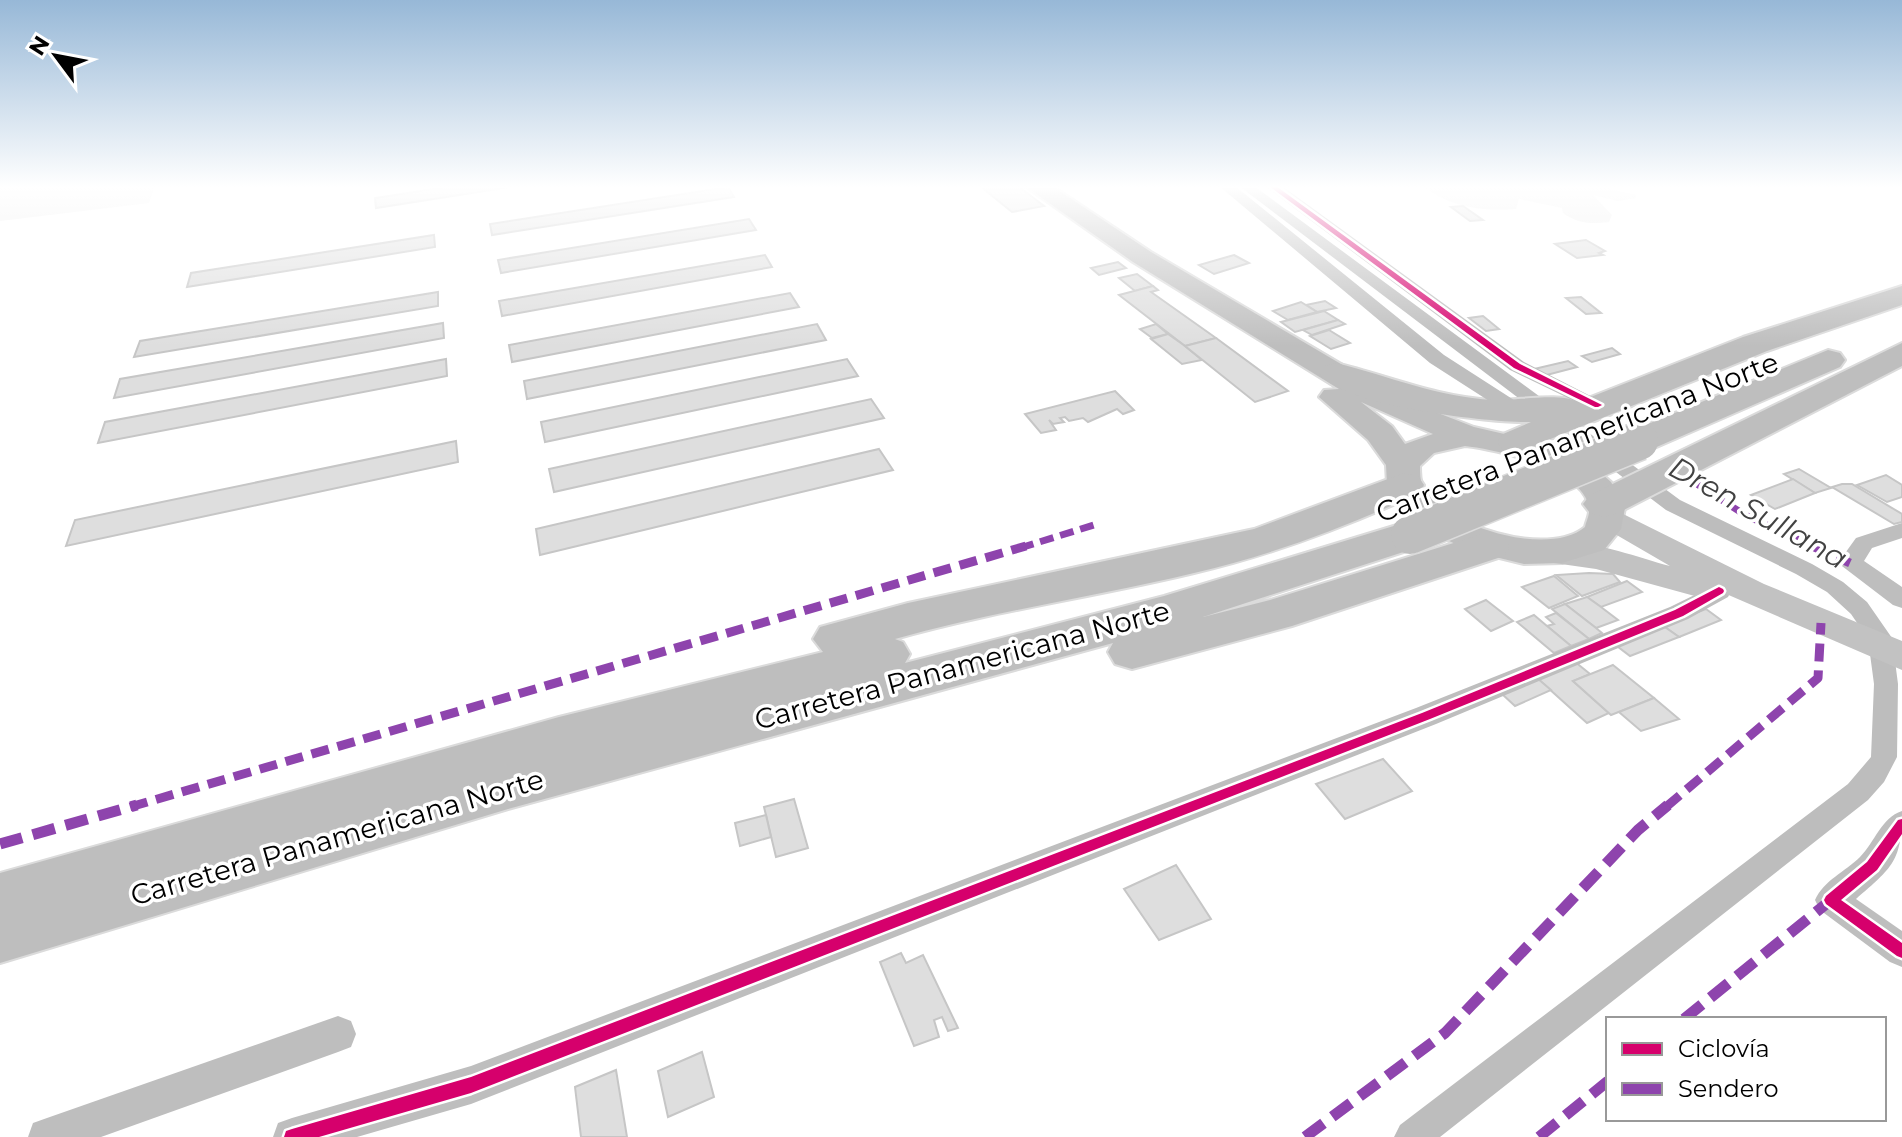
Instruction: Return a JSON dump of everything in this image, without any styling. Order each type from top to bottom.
[{"type":"highway","points":[[1336,373],[1432,406],[1565,422],[1835,315],[1902,295]]},
{"type":"highway","name":"Carretera Panamericana Norte","points":[[0,935],[686,738],[1170,611],[1565,422],[1902,311]]},
{"type":"highway","name":"Carretera Panamericana Norte","points":[[1565,422],[1902,332]]},
{"type":"highway","points":[[1625,496],[1902,353]]},
{"type":"highway","name":"Carretera Panamericana Norte","points":[[0,900],[464,763],[1166,582],[1401,500]]},
{"type":"highway","points":[[686,738],[912,707],[1276,615],[1489,546]]},
{"type":"main road","points":[[1115,239],[1361,415],[1401,500],[1464,537],[1489,546],[1624,564],[1802,615]]},
{"type":"main road","points":[[1142,257],[1386,404],[1465,436]]},
{"type":"main road","points":[[1401,500],[1411,453],[1424,444],[1565,422]]},
{"type":"main road","points":[[1565,422],[1550,455],[1625,496],[1652,544],[1802,615],[1902,656]]},
{"type":"main road","points":[[1552,553],[1592,541],[1625,496]]},
{"type":"street","points":[[1291,239],[1437,359],[1565,422]]},
{"type":"street","points":[[1344,239],[1517,366],[1565,422]]},
{"type":"street","points":[[1902,530],[1864,543],[1850,563],[1902,599]]},
{"type":"street","points":[[292,1137],[485,1079],[1426,716],[1679,613],[1719,591]]},
{"type":"street","points":[[1902,824],[1872,866],[1831,900],[1902,951]]},
{"type":"street","points":[[47,1137],[338,1034]]},
{"type":"building","points":[[408,239],[434,239],[435,247],[187,287],[191,273]]},
{"type":"building","points":[[626,239],[702,239],[501,273],[498,260]]},
{"type":"building","points":[[1586,240],[1605,251],[1599,253],[1603,255],[1577,258],[1555,244]]},
{"type":"building","points":[[765,255],[772,267],[502,316],[499,301]]},
{"type":"building","points":[[1234,255],[1249,263],[1214,274],[1199,265]]},
{"type":"building","points":[[1118,262],[1126,268],[1099,275],[1091,268]]},
{"type":"building","points":[[1137,274],[1153,286],[1135,291],[1119,278]]},
{"type":"building","points":[[1153,286],[1158,290],[1151,292],[1216,338],[1185,346],[1119,295]]},
{"type":"building","points":[[438,292],[438,306],[134,357],[140,341]]},
{"type":"building","points":[[790,293],[799,307],[512,362],[509,345]]},
{"type":"building","points":[[1581,297],[1601,313],[1586,314],[1566,298]]},
{"type":"building","points":[[1325,301],[1336,308],[1317,312],[1306,305]]},
{"type":"building","points":[[1301,302],[1317,312],[1288,320],[1273,311]]},
{"type":"building","points":[[1324,311],[1338,320],[1295,332],[1281,322]]},
{"type":"building","points":[[1483,316],[1499,329],[1486,331],[1469,318]]},
{"type":"building","points":[[1338,320],[1345,324],[1312,335],[1303,330]]},
{"type":"building","points":[[443,323],[444,338],[114,398],[120,379]]},
{"type":"building","points":[[817,324],[826,340],[527,399],[524,381]]},
{"type":"building","points":[[1156,324],[1168,334],[1152,338],[1140,329]]},
{"type":"building","points":[[1329,330],[1350,343],[1331,349],[1310,336]]},
{"type":"building","points":[[1168,334],[1202,360],[1182,364],[1151,339]]},
{"type":"building","points":[[1216,338],[1288,391],[1255,402],[1185,346]]},
{"type":"building","points":[[1612,348],[1620,354],[1592,362],[1582,356]]},
{"type":"building","points":[[446,359],[447,376],[98,443],[105,422]]},
{"type":"building","points":[[847,359],[858,376],[545,442],[541,422]]},
{"type":"building","points":[[1568,361],[1577,367],[1543,376],[1534,369]]},
{"type":"building","points":[[1115,391],[1134,410],[1123,414],[1117,409],[1088,422],[1083,418],[1069,421],[1065,417],[1060,418],[1064,422],[1053,424],[1049,420],[1056,430],[1041,433],[1025,414]]},
{"type":"building","points":[[871,399],[884,418],[554,492],[549,469]]},
{"type":"building","points":[[456,441],[458,462],[66,546],[75,520]]},
{"type":"building","points":[[879,449],[893,470],[540,555],[536,529]]},
{"type":"building","points":[[1799,469],[1831,488],[1815,493],[1784,474]]},
{"type":"building","points":[[1886,475],[1902,485],[1902,497],[1887,502],[1857,485]]},
{"type":"building","points":[[1793,479],[1815,493],[1775,509],[1751,495]]},
{"type":"building","points":[[1852,484],[1902,514],[1902,522],[1894,524],[1832,487]]},
{"type":"building","points":[[1613,574],[1620,582],[1582,596],[1556,575]]},
{"type":"building","points":[[1554,576],[1578,596],[1549,608],[1522,587]]},
{"type":"building","points":[[1627,581],[1642,592],[1601,607],[1587,597]]},
{"type":"building","points":[[1587,597],[1618,620],[1596,628],[1565,604]]},
{"type":"building","points":[[1486,600],[1513,621],[1491,631],[1465,609]]},
{"type":"building","points":[[1565,604],[1602,633],[1589,639],[1552,609]]},
{"type":"building","points":[[1706,609],[1721,620],[1679,637],[1662,625]]},
{"type":"building","points":[[1556,613],[1589,639],[1571,646],[1547,626],[1554,624],[1546,617]]},
{"type":"building","points":[[1534,615],[1571,646],[1554,653],[1517,622]]},
{"type":"building","points":[[1662,625],[1679,637],[1630,656],[1613,643]]},
{"type":"building","points":[[1574,661],[1590,674],[1573,681],[1609,713],[1587,723],[1537,678]]},
{"type":"building","points":[[1613,665],[1654,698],[1611,715],[1573,681]]},
{"type":"building","points":[[1537,678],[1551,690],[1515,706],[1501,693]]},
{"type":"building","points":[[1654,698],[1679,719],[1641,731],[1619,712]]},
{"type":"building","points":[[1383,759],[1412,791],[1345,819],[1316,784]]},
{"type":"building","points":[[794,799],[808,848],[776,857],[764,807]]},
{"type":"building","points":[[766,815],[771,837],[740,846],[735,823]]},
{"type":"building","points":[[1176,865],[1211,919],[1159,940],[1124,889]]},
{"type":"building","points":[[901,953],[906,963],[923,955],[958,1028],[948,1031],[942,1017],[934,1020],[939,1037],[914,1046],[880,962]]},
{"type":"building","points":[[702,1052],[714,1097],[668,1117],[658,1071]]},
{"type":"building","points":[[616,1070],[627,1137],[581,1137],[575,1087]]},
{"type":"waterway","name":"Dren Sullana","points":[[1316,239],[1673,505],[1835,587],[1859,608],[1880,638],[1886,684],[1884,757],[1875,774],[1858,792],[1412,1137]]},
{"type":"marked path","points":[[1694,482],[1745,515],[1850,563]]},
{"type":"marked path","points":[[0,844],[883,590],[1097,524]]},
{"type":"marked path","points":[[1305,1137],[1445,1033],[1638,830],[1818,678],[1821,623]]},
{"type":"marked path","points":[[1686,1017],[1831,900]]},
{"type":"marked path","points":[[1539,1137],[1606,1083]]},
{"type":"cycle path","points":[[1344,239],[1517,366],[1598,405]]},
{"type":"cycle path","points":[[292,1137],[471,1085],[1426,716],[1679,613],[1719,591]]},
{"type":"cycle path","points":[[1902,824],[1872,866],[1831,900],[1902,951]]}]
